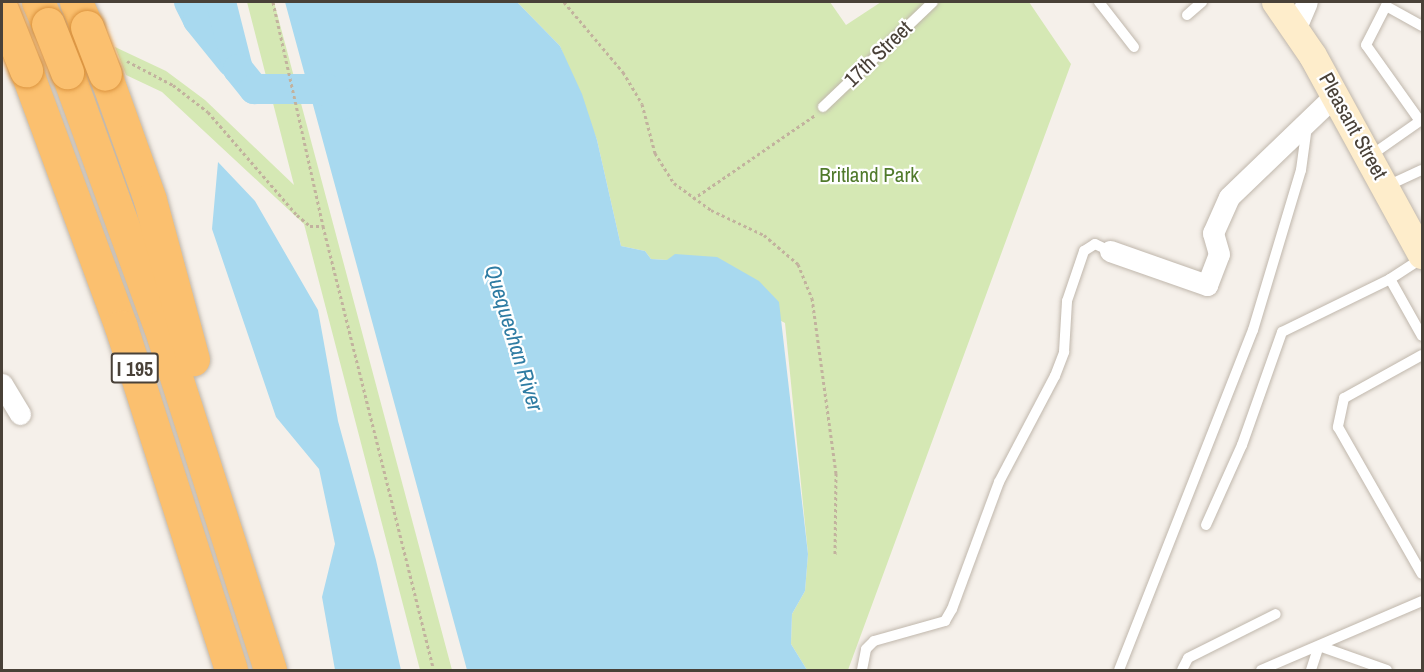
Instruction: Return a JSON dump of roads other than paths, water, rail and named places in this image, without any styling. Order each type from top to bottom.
[{"type":"highway","name":"I 195","points":[[2,10],[121,327],[231,670]]},
{"type":"highway","name":"I 195","points":[[43,13],[147,288],[270,670]]},
{"type":"highway","points":[[81,14],[105,74],[158,228],[195,367],[236,560]]},
{"type":"main road","name":"Pleasant Street","points":[[1276,2],[1335,95],[1386,186],[1422,257]]},
{"type":"street","points":[[1295,30],[1306,2]]},
{"type":"street","points":[[1110,251],[1207,285],[1219,254],[1213,233],[1229,197],[1308,117],[1335,95]]},
{"type":"street","points":[[2,384],[20,414]]},
{"type":"lane","name":"17th Street","points":[[823,107],[933,2]]},
{"type":"lane","points":[[1099,2],[1134,47]]},
{"type":"lane","points":[[1187,15],[1202,2]]},
{"type":"lane","points":[[1370,157],[1421,121],[1366,45],[1386,6],[1421,23]]},
{"type":"lane","points":[[1119,670],[1253,330],[1301,170],[1308,117]]},
{"type":"lane","points":[[1386,186],[1422,170]]},
{"type":"lane","points":[[862,670],[866,649],[874,641],[945,621],[952,609],[999,482],[1058,368],[1068,326],[1067,301],[1084,251],[1095,244],[1110,251]]},
{"type":"lane","points":[[1206,525],[1242,445],[1282,332],[1390,279],[1422,257]]},
{"type":"lane","points":[[1390,279],[1422,336]]},
{"type":"lane","points":[[1422,355],[1344,398],[1338,427],[1422,574]]},
{"type":"lane","points":[[1262,670],[1422,601]]},
{"type":"lane","points":[[1182,670],[1188,658],[1276,614]]},
{"type":"lane","points":[[1311,670],[1319,646]]},
{"type":"lane","points":[[1319,646],[1387,670]]},
{"type":"water","points":[[285,2],[517,2],[560,46],[582,94],[597,140],[621,246],[645,251],[651,259],[667,260],[675,254],[717,257],[759,281],[779,302],[808,554],[805,591],[792,614],[791,644],[807,670],[467,670]]},
{"type":"water","points":[[218,162],[255,201],[318,310],[338,421],[376,560],[401,670],[335,670],[322,597],[335,544],[319,469],[276,417],[212,229]]},
{"type":"waterway","name":"Quequechan River","points":[[189,2],[198,20],[232,62]]},
{"type":"waterway","name":"Quequechan River","points":[[221,2],[238,69],[254,89],[327,89],[342,105]]},
{"type":"park label","name":"Britland Park","points":[[869,175]]}]
